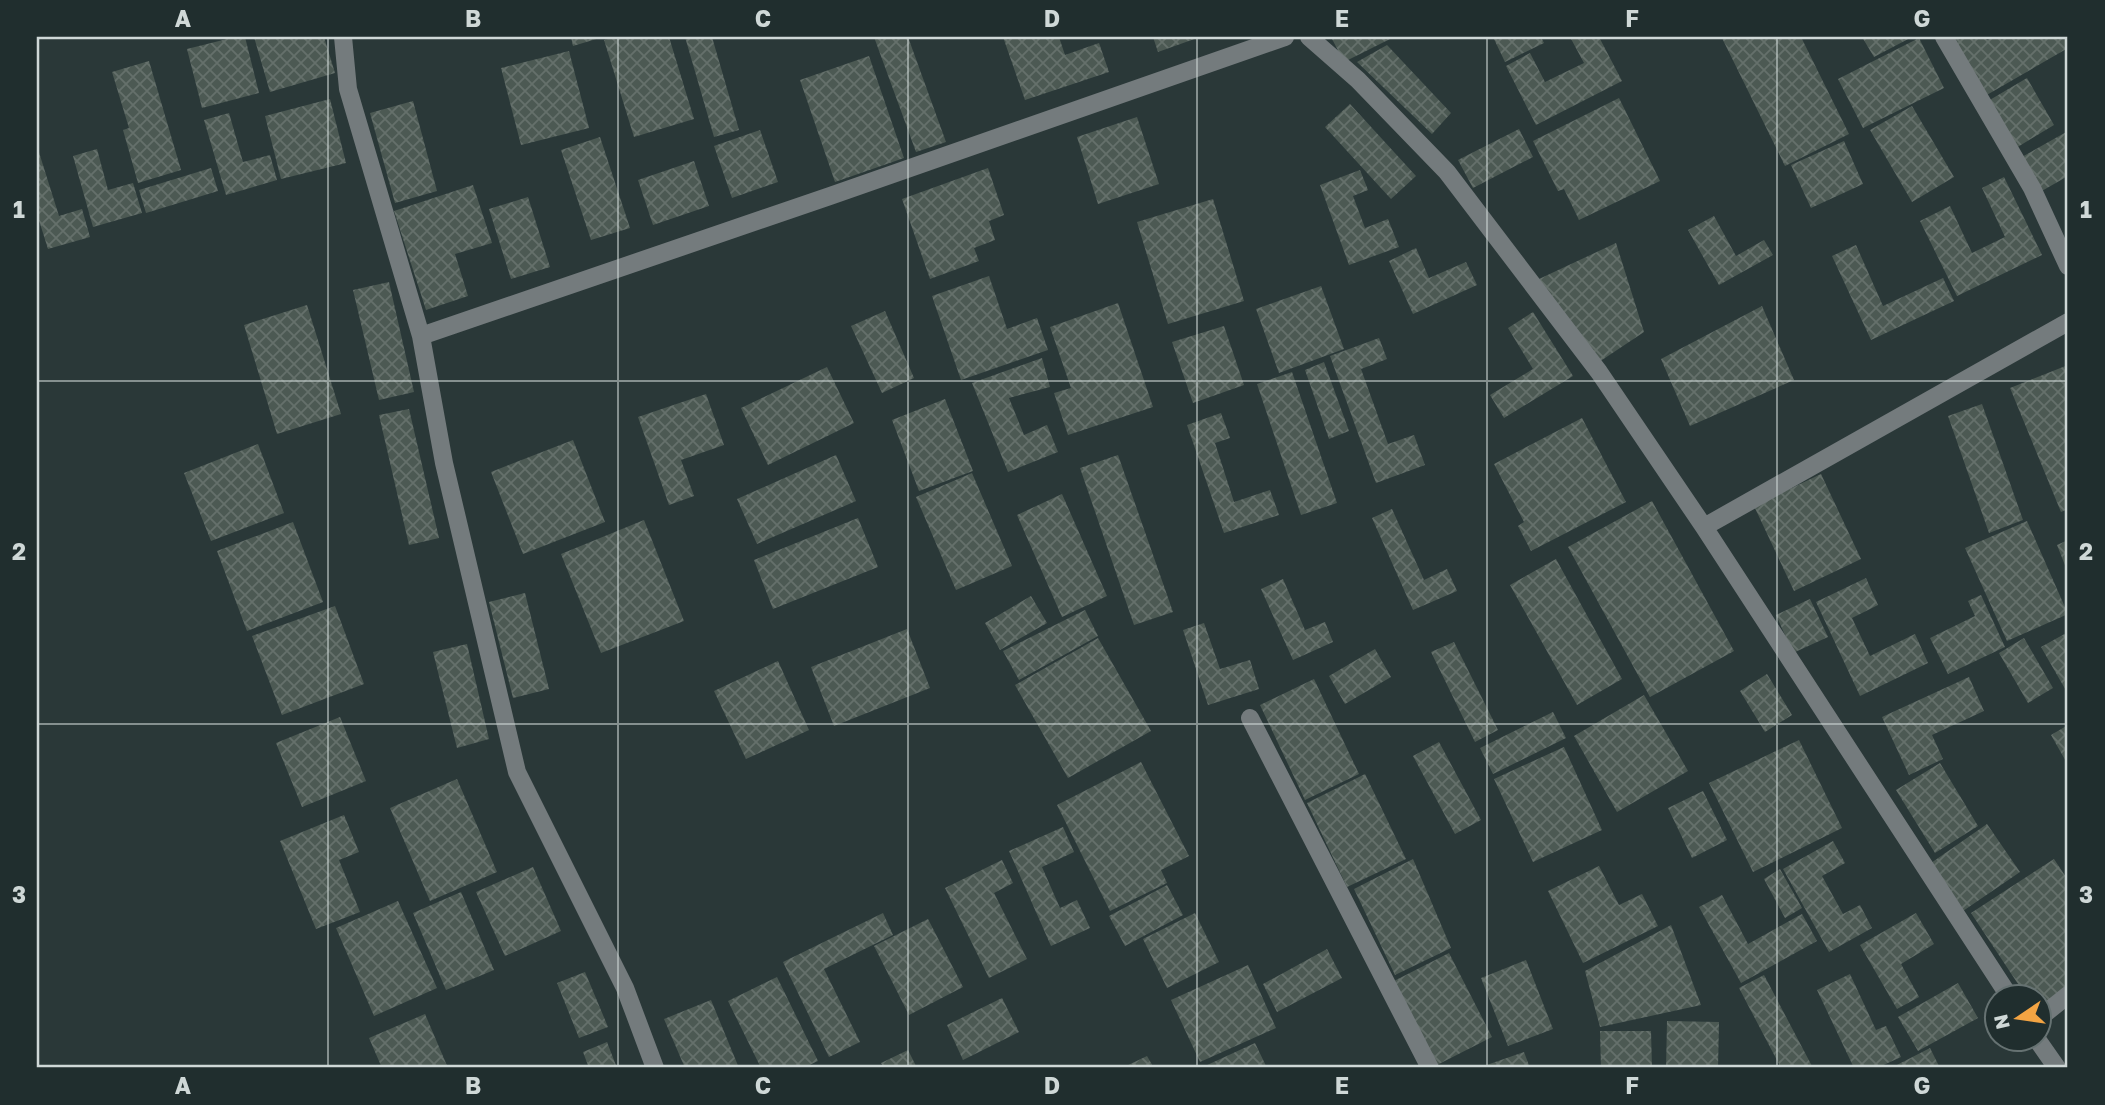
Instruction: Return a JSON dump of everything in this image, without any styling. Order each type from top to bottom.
[{"type":"street","points":[[343,37],[348,89],[421,336],[444,463],[517,772],[625,988],[654,1068]]},
{"type":"street","points":[[421,336],[1285,37]]},
{"type":"street","points":[[1309,37],[1358,79],[1447,172],[1600,372],[1704,527],[1999,982]]},
{"type":"street","points":[[1944,37],[2032,188],[2068,266]]},
{"type":"street","points":[[1704,527],[2068,321]]},
{"type":"street","points":[[1251,718],[1430,1068]]},
{"type":"street","points":[[2052,1008],[2068,995]]},
{"type":"street","points":[[2046,1052],[2057,1068]]},
{"type":"building","points":[[245,37],[259,93],[202,108],[187,49]]},
{"type":"building","points":[[254,37],[324,37],[335,73],[270,92]]},
{"type":"building","points":[[571,37],[603,37],[573,46]]},
{"type":"building","points":[[616,37],[669,37],[694,119],[634,137],[604,40]]},
{"type":"building","points":[[685,37],[712,37],[739,130],[714,137]]},
{"type":"building","points":[[874,37],[908,37],[946,142],[916,152]]},
{"type":"building","points":[[1003,37],[1059,37],[1065,55],[1099,43],[1109,72],[1025,100]]},
{"type":"building","points":[[1153,37],[1200,37],[1158,52]]},
{"type":"building","points":[[1331,37],[1394,37],[1344,62]]},
{"type":"building","points":[[1493,37],[1541,37],[1544,43],[1505,62]]},
{"type":"building","points":[[1570,37],[1599,37],[1622,81],[1536,125],[1506,66],[1530,53],[1545,82],[1584,63]]},
{"type":"building","points":[[1801,37],[1849,134],[1785,166],[1722,38]]},
{"type":"building","points":[[1862,37],[1912,37],[1874,57]]},
{"type":"building","points":[[1952,37],[1985,37],[1987,40],[1993,37],[2068,37],[2068,48],[1985,96]]},
{"type":"building","points":[[1919,38],[1944,88],[1863,128],[1838,79]]},
{"type":"building","points":[[1387,45],[1451,113],[1432,134],[1357,62]]},
{"type":"building","points":[[569,51],[589,128],[521,145],[501,68]]},
{"type":"building","points":[[869,56],[904,158],[835,182],[800,80]]},
{"type":"building","points":[[149,61],[181,170],[138,183],[123,130],[129,128],[112,72]]},
{"type":"building","points":[[2027,78],[2054,125],[2016,148],[1988,101]]},
{"type":"building","points":[[1619,98],[1660,181],[1579,220],[1564,189],[1558,191],[1533,141]]},
{"type":"building","points":[[330,99],[346,163],[281,179],[265,116]]},
{"type":"building","points":[[413,101],[437,191],[395,203],[370,113]]},
{"type":"building","points":[[1350,104],[1416,176],[1391,199],[1325,127]]},
{"type":"building","points":[[1912,106],[1954,177],[1912,202],[1870,130]]},
{"type":"building","points":[[229,113],[243,162],[270,155],[277,180],[226,195],[204,120]]},
{"type":"building","points":[[1137,117],[1159,184],[1098,204],[1077,137]]},
{"type":"building","points":[[1519,129],[1533,157],[1473,188],[1458,160]]},
{"type":"building","points":[[760,130],[778,182],[732,198],[714,146]]},
{"type":"building","points":[[2068,131],[2068,176],[2040,192],[2020,158]]},
{"type":"building","points":[[600,137],[630,228],[591,240],[561,150]]},
{"type":"building","points":[[1844,141],[1863,184],[1811,208],[1791,165]]},
{"type":"building","points":[[37,146],[59,216],[82,209],[90,237],[48,249],[37,214]]},
{"type":"building","points":[[97,149],[108,190],[133,183],[142,213],[93,227],[73,156]]},
{"type":"building","points":[[694,161],[709,206],[653,225],[638,180]]},
{"type":"building","points":[[211,168],[218,191],[146,213],[139,190]]},
{"type":"building","points":[[988,168],[1004,215],[989,221],[995,240],[974,248],[979,261],[930,279],[902,199]]},
{"type":"building","points":[[1360,170],[1368,190],[1353,196],[1365,228],[1388,219],[1399,247],[1349,265],[1320,185]]},
{"type":"building","points":[[2004,177],[2042,255],[1957,296],[1920,221],[1950,206],[1972,253],[2005,237],[1982,188]]},
{"type":"building","points":[[473,185],[492,243],[455,254],[468,296],[426,310],[394,211]]},
{"type":"building","points":[[528,197],[550,267],[511,279],[489,209]]},
{"type":"building","points":[[1213,199],[1244,301],[1168,324],[1137,222]]},
{"type":"building","points":[[1714,216],[1736,256],[1764,240],[1773,255],[1719,285],[1688,230]]},
{"type":"building","points":[[1616,243],[1644,332],[1599,362],[1539,279]]},
{"type":"building","points":[[1856,245],[1883,306],[1943,278],[1954,301],[1871,340],[1832,256]]},
{"type":"building","points":[[1416,248],[1429,278],[1466,262],[1477,285],[1413,314],[1389,261]]},
{"type":"building","points":[[989,276],[1007,329],[1037,318],[1048,350],[961,380],[932,296]]},
{"type":"building","points":[[389,282],[414,392],[379,400],[353,290]]},
{"type":"building","points":[[1321,286],[1344,349],[1279,373],[1256,309]]},
{"type":"building","points":[[1118,303],[1153,407],[1068,435],[1054,393],[1071,388],[1050,327]]},
{"type":"building","points":[[307,305],[341,414],[277,434],[244,325]]},
{"type":"building","points":[[1762,306],[1794,380],[1690,426],[1661,359]]},
{"type":"building","points":[[885,311],[914,378],[882,393],[851,326]]},
{"type":"building","points":[[1533,312],[1573,376],[1504,418],[1490,395],[1533,369],[1508,328]]},
{"type":"building","points":[[1224,326],[1244,385],[1193,403],[1172,342]]},
{"type":"building","points":[[1379,338],[1387,359],[1361,369],[1388,444],[1414,435],[1425,465],[1376,483],[1330,356]]},
{"type":"building","points":[[1042,358],[1050,387],[1009,398],[1024,435],[1047,425],[1058,452],[1008,472],[972,383]]},
{"type":"building","points":[[1324,362],[1349,431],[1329,439],[1305,370]]},
{"type":"building","points":[[2068,365],[2068,509],[2061,512],[2010,388]]},
{"type":"building","points":[[827,367],[854,423],[768,465],[741,408]]},
{"type":"building","points":[[1292,372],[1337,503],[1301,515],[1257,384]]},
{"type":"building","points":[[706,394],[724,445],[681,460],[694,496],[669,505],[638,417]]},
{"type":"building","points":[[945,399],[973,471],[919,491],[892,420]]},
{"type":"building","points":[[1982,404],[2023,520],[1989,533],[1948,416]]},
{"type":"building","points":[[409,409],[439,538],[409,545],[379,415]]},
{"type":"building","points":[[1221,413],[1230,438],[1215,443],[1234,502],[1270,490],[1279,515],[1224,533],[1187,425]]},
{"type":"building","points":[[1582,418],[1626,502],[1531,551],[1518,526],[1524,522],[1494,464]]},
{"type":"building","points":[[573,440],[605,522],[523,554],[491,472]]},
{"type":"building","points":[[258,444],[284,513],[211,541],[184,473]]},
{"type":"building","points":[[836,455],[856,501],[757,544],[737,499]]},
{"type":"building","points":[[1118,455],[1173,612],[1134,625],[1080,468]]},
{"type":"building","points":[[972,473],[1012,566],[956,590],[916,497]]},
{"type":"building","points":[[1821,474],[1861,559],[1794,591],[1754,506]]},
{"type":"building","points":[[1062,494],[1107,596],[1062,617],[1017,515]]},
{"type":"building","points":[[1652,501],[1734,651],[1650,697],[1568,547]]},
{"type":"building","points":[[1392,509],[1424,580],[1447,569],[1457,591],[1413,610],[1372,518]]},
{"type":"building","points":[[858,518],[878,567],[773,609],[754,560]]},
{"type":"building","points":[[644,520],[684,621],[601,653],[561,554]]},
{"type":"building","points":[[2027,521],[2068,614],[2007,641],[1965,548]]},
{"type":"building","points":[[293,522],[323,602],[247,631],[217,551]]},
{"type":"building","points":[[2068,540],[2068,573],[2057,545]]},
{"type":"building","points":[[1556,559],[1622,679],[1577,705],[1510,585]]},
{"type":"building","points":[[1866,578],[1878,605],[1852,618],[1870,656],[1915,634],[1928,663],[1860,696],[1816,602]]},
{"type":"building","points":[[1283,579],[1305,630],[1325,622],[1333,642],[1293,660],[1261,589]]},
{"type":"building","points":[[525,593],[549,689],[513,698],[489,602]]},
{"type":"building","points":[[1981,595],[2005,647],[1948,674],[1930,638],[1975,616],[1968,601]]},
{"type":"building","points":[[1031,596],[1047,623],[1000,650],[985,623]]},
{"type":"building","points":[[1810,599],[1828,637],[1793,653],[1776,615]]},
{"type":"building","points":[[335,606],[364,684],[282,715],[252,636]]},
{"type":"building","points":[[1085,610],[1098,636],[1019,680],[1003,651]]},
{"type":"building","points":[[1204,623],[1220,669],[1250,660],[1259,689],[1208,705],[1183,630]]},
{"type":"building","points":[[907,629],[930,688],[834,726],[811,667]]},
{"type":"building","points":[[2068,632],[2068,694],[2041,647]]},
{"type":"building","points":[[1098,638],[1151,731],[1068,778],[1015,685]]},
{"type":"building","points":[[2024,638],[2053,688],[2028,703],[1999,653]]},
{"type":"building","points":[[1454,642],[1498,730],[1475,742],[1431,652]]},
{"type":"building","points":[[467,644],[489,739],[457,748],[433,652]]},
{"type":"building","points":[[1375,649],[1391,677],[1345,704],[1329,676]]},
{"type":"building","points":[[778,661],[809,730],[746,759],[714,691]]},
{"type":"building","points":[[1767,674],[1792,715],[1765,732],[1740,691]]},
{"type":"building","points":[[1969,677],[1984,711],[1932,735],[1943,759],[1909,775],[1882,717]]},
{"type":"building","points":[[1314,679],[1359,774],[1305,800],[1260,705]]},
{"type":"building","points":[[1644,695],[1688,771],[1617,812],[1574,736]]},
{"type":"building","points":[[1553,712],[1566,738],[1493,774],[1480,748]]},
{"type":"building","points":[[340,717],[366,781],[302,807],[276,743]]},
{"type":"building","points":[[2068,725],[2068,765],[2051,735]]},
{"type":"building","points":[[1799,740],[1842,828],[1753,872],[1709,783]]},
{"type":"building","points":[[1439,742],[1481,820],[1455,834],[1413,756]]},
{"type":"building","points":[[1564,747],[1602,830],[1533,862],[1494,779]]},
{"type":"building","points":[[1141,762],[1189,856],[1161,870],[1167,883],[1110,911],[1057,805]]},
{"type":"building","points":[[1940,763],[1978,826],[1935,853],[1896,790]]},
{"type":"building","points":[[1365,774],[1406,859],[1347,887],[1307,803]]},
{"type":"building","points":[[457,779],[497,872],[430,901],[390,808]]},
{"type":"building","points":[[1703,791],[1727,840],[1692,858],[1668,808]]},
{"type":"building","points":[[344,815],[359,852],[339,860],[360,912],[316,929],[280,841]]},
{"type":"building","points":[[1987,824],[2020,872],[1963,911],[1931,863]]},
{"type":"building","points":[[1063,827],[1074,852],[1042,867],[1060,908],[1077,900],[1090,928],[1051,946],[1009,851]]},
{"type":"building","points":[[1833,841],[1845,863],[1822,876],[1843,914],[1860,905],[1872,928],[1829,952],[1783,869]]},
{"type":"building","points":[[1413,859],[1451,948],[1395,975],[1354,889]]},
{"type":"building","points":[[2054,859],[2068,880],[2068,988],[2052,999],[2052,982],[2017,982],[1971,913]]},
{"type":"building","points":[[1002,860],[1013,883],[994,893],[1027,959],[989,978],[945,888]]},
{"type":"building","points":[[1599,866],[1619,905],[1642,894],[1658,926],[1583,963],[1548,891]]},
{"type":"building","points":[[533,867],[561,931],[505,956],[476,892]]},
{"type":"building","points":[[1780,869],[1802,908],[1785,918],[1764,879]]},
{"type":"building","points":[[1167,885],[1183,915],[1125,946],[1109,916]]},
{"type":"building","points":[[461,892],[494,970],[446,990],[413,913]]},
{"type":"building","points":[[1722,895],[1748,944],[1802,914],[1817,941],[1741,983],[1699,907]]},
{"type":"building","points":[[398,901],[437,988],[374,1016],[336,928]]},
{"type":"building","points":[[883,913],[893,935],[824,969],[860,1042],[829,1057],[783,962]]},
{"type":"building","points":[[1195,913],[1219,962],[1167,988],[1143,939]]},
{"type":"building","points":[[1916,913],[1934,944],[1901,964],[1919,997],[1897,1009],[1860,945]]},
{"type":"building","points":[[928,919],[963,987],[909,1015],[874,946]]},
{"type":"building","points":[[1671,925],[1701,1005],[1600,1027],[1585,971]]},
{"type":"building","points":[[1327,949],[1342,978],[1277,1012],[1263,984]]},
{"type":"building","points":[[1449,953],[1492,1037],[1437,1065],[1394,981]]},
{"type":"building","points":[[1526,960],[1553,1029],[1508,1046],[1481,978]]},
{"type":"building","points":[[1248,965],[1276,1028],[1200,1062],[1171,1000]]},
{"type":"building","points":[[585,972],[608,1027],[579,1038],[557,983]]},
{"type":"building","points":[[1850,974],[1876,1030],[1886,1026],[1901,1057],[1877,1068],[1854,1068],[1817,990]]},
{"type":"building","points":[[1764,975],[1813,1068],[1781,1068],[1739,988]]},
{"type":"building","points":[[777,977],[818,1061],[803,1068],[761,1068],[728,1001]]},
{"type":"building","points":[[1958,983],[1978,1018],[1918,1051],[1898,1017]]},
{"type":"building","points":[[1002,998],[1019,1032],[963,1060],[947,1025]]},
{"type":"building","points":[[711,1000],[739,1068],[685,1068],[664,1019]]},
{"type":"building","points":[[425,1014],[448,1068],[382,1068],[369,1038]]},
{"type":"building","points":[[1667,1021],[1719,1022],[1718,1068],[1666,1068]]},
{"type":"building","points":[[1600,1031],[1651,1031],[1652,1068],[1601,1068]]},
{"type":"building","points":[[607,1042],[617,1068],[589,1068],[583,1052]]},
{"type":"building","points":[[1255,1043],[1267,1068],[1205,1066]]},
{"type":"building","points":[[1930,1048],[1939,1066],[1891,1068]]},
{"type":"building","points":[[908,1050],[917,1068],[884,1068],[881,1063]]},
{"type":"building","points":[[1524,1052],[1530,1068],[1478,1068]]},
{"type":"building","points":[[1147,1056],[1154,1068],[1122,1068]]}]
